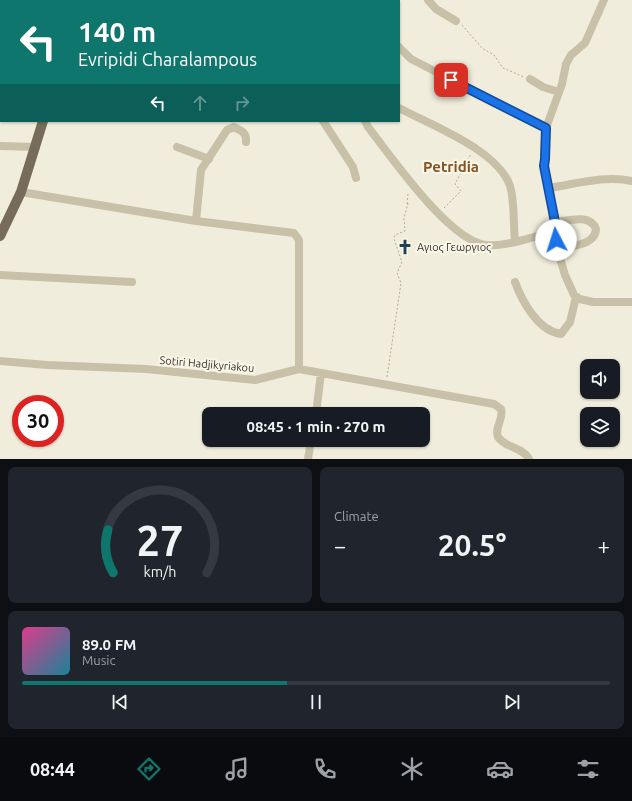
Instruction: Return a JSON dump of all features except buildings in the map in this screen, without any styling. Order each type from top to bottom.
[{"type":"main road","points":[[0,236],[22,192],[36,147],[42,122]]},
{"type":"street","points":[[428,0],[436,9],[456,21]]},
{"type":"street","points":[[604,0],[585,43],[568,59],[559,92],[546,128],[544,166],[555,222],[557,248],[570,286],[576,297],[593,302],[632,302]]},
{"type":"street","points":[[400,50],[411,59],[546,128]]},
{"type":"street","points":[[530,79],[543,87],[559,92]]},
{"type":"street","points":[[400,109],[474,147],[492,159],[509,184],[515,241]]},
{"type":"street","points":[[324,122],[353,167],[356,178]]},
{"type":"street","points":[[366,122],[421,195],[457,229],[480,243],[495,245],[555,232]]},
{"type":"street","points":[[196,221],[202,170],[208,159],[230,127],[243,131],[246,136],[246,142]]},
{"type":"street","points":[[0,146],[36,147]]},
{"type":"street","points":[[177,147],[208,159]]},
{"type":"street","points":[[549,188],[602,179],[622,179],[632,181]]},
{"type":"street","points":[[22,192],[196,221],[292,232],[298,237],[299,369]]},
{"type":"street","points":[[555,222],[585,219],[594,224],[596,229],[594,237],[588,241],[577,246],[557,248]]},
{"type":"street","points":[[0,275],[132,282]]},
{"type":"street","points":[[515,282],[525,304],[533,314],[542,324],[558,334],[561,334],[567,327],[576,297]]},
{"type":"street","name":"Sotiri Hadjikyriakou","points":[[0,360],[47,365],[146,369],[255,380],[299,369],[494,404],[502,409],[502,417],[497,429],[498,436],[504,442],[524,453],[528,459]]},
{"type":"street","points":[[317,407],[320,373]]},
{"type":"street","points":[[308,459],[310,447]]},
{"type":"path","points":[[456,21],[467,29],[482,48],[494,55],[503,68],[511,73],[530,79]]},
{"type":"path","points":[[440,213],[461,191],[455,184],[474,147]]},
{"type":"path","points":[[386,384],[401,283],[397,273],[402,262],[402,256],[398,252],[394,238],[405,231],[404,218],[408,194]]},
{"type":"place","name":"Αγιος Γεωργιος","points":[[405,247]]},
{"type":"district","name":"Petridia","points":[[451,167]]},
{"type":"route","points":[[451,80],[546,128],[544,166],[555,222],[556,240]]}]
